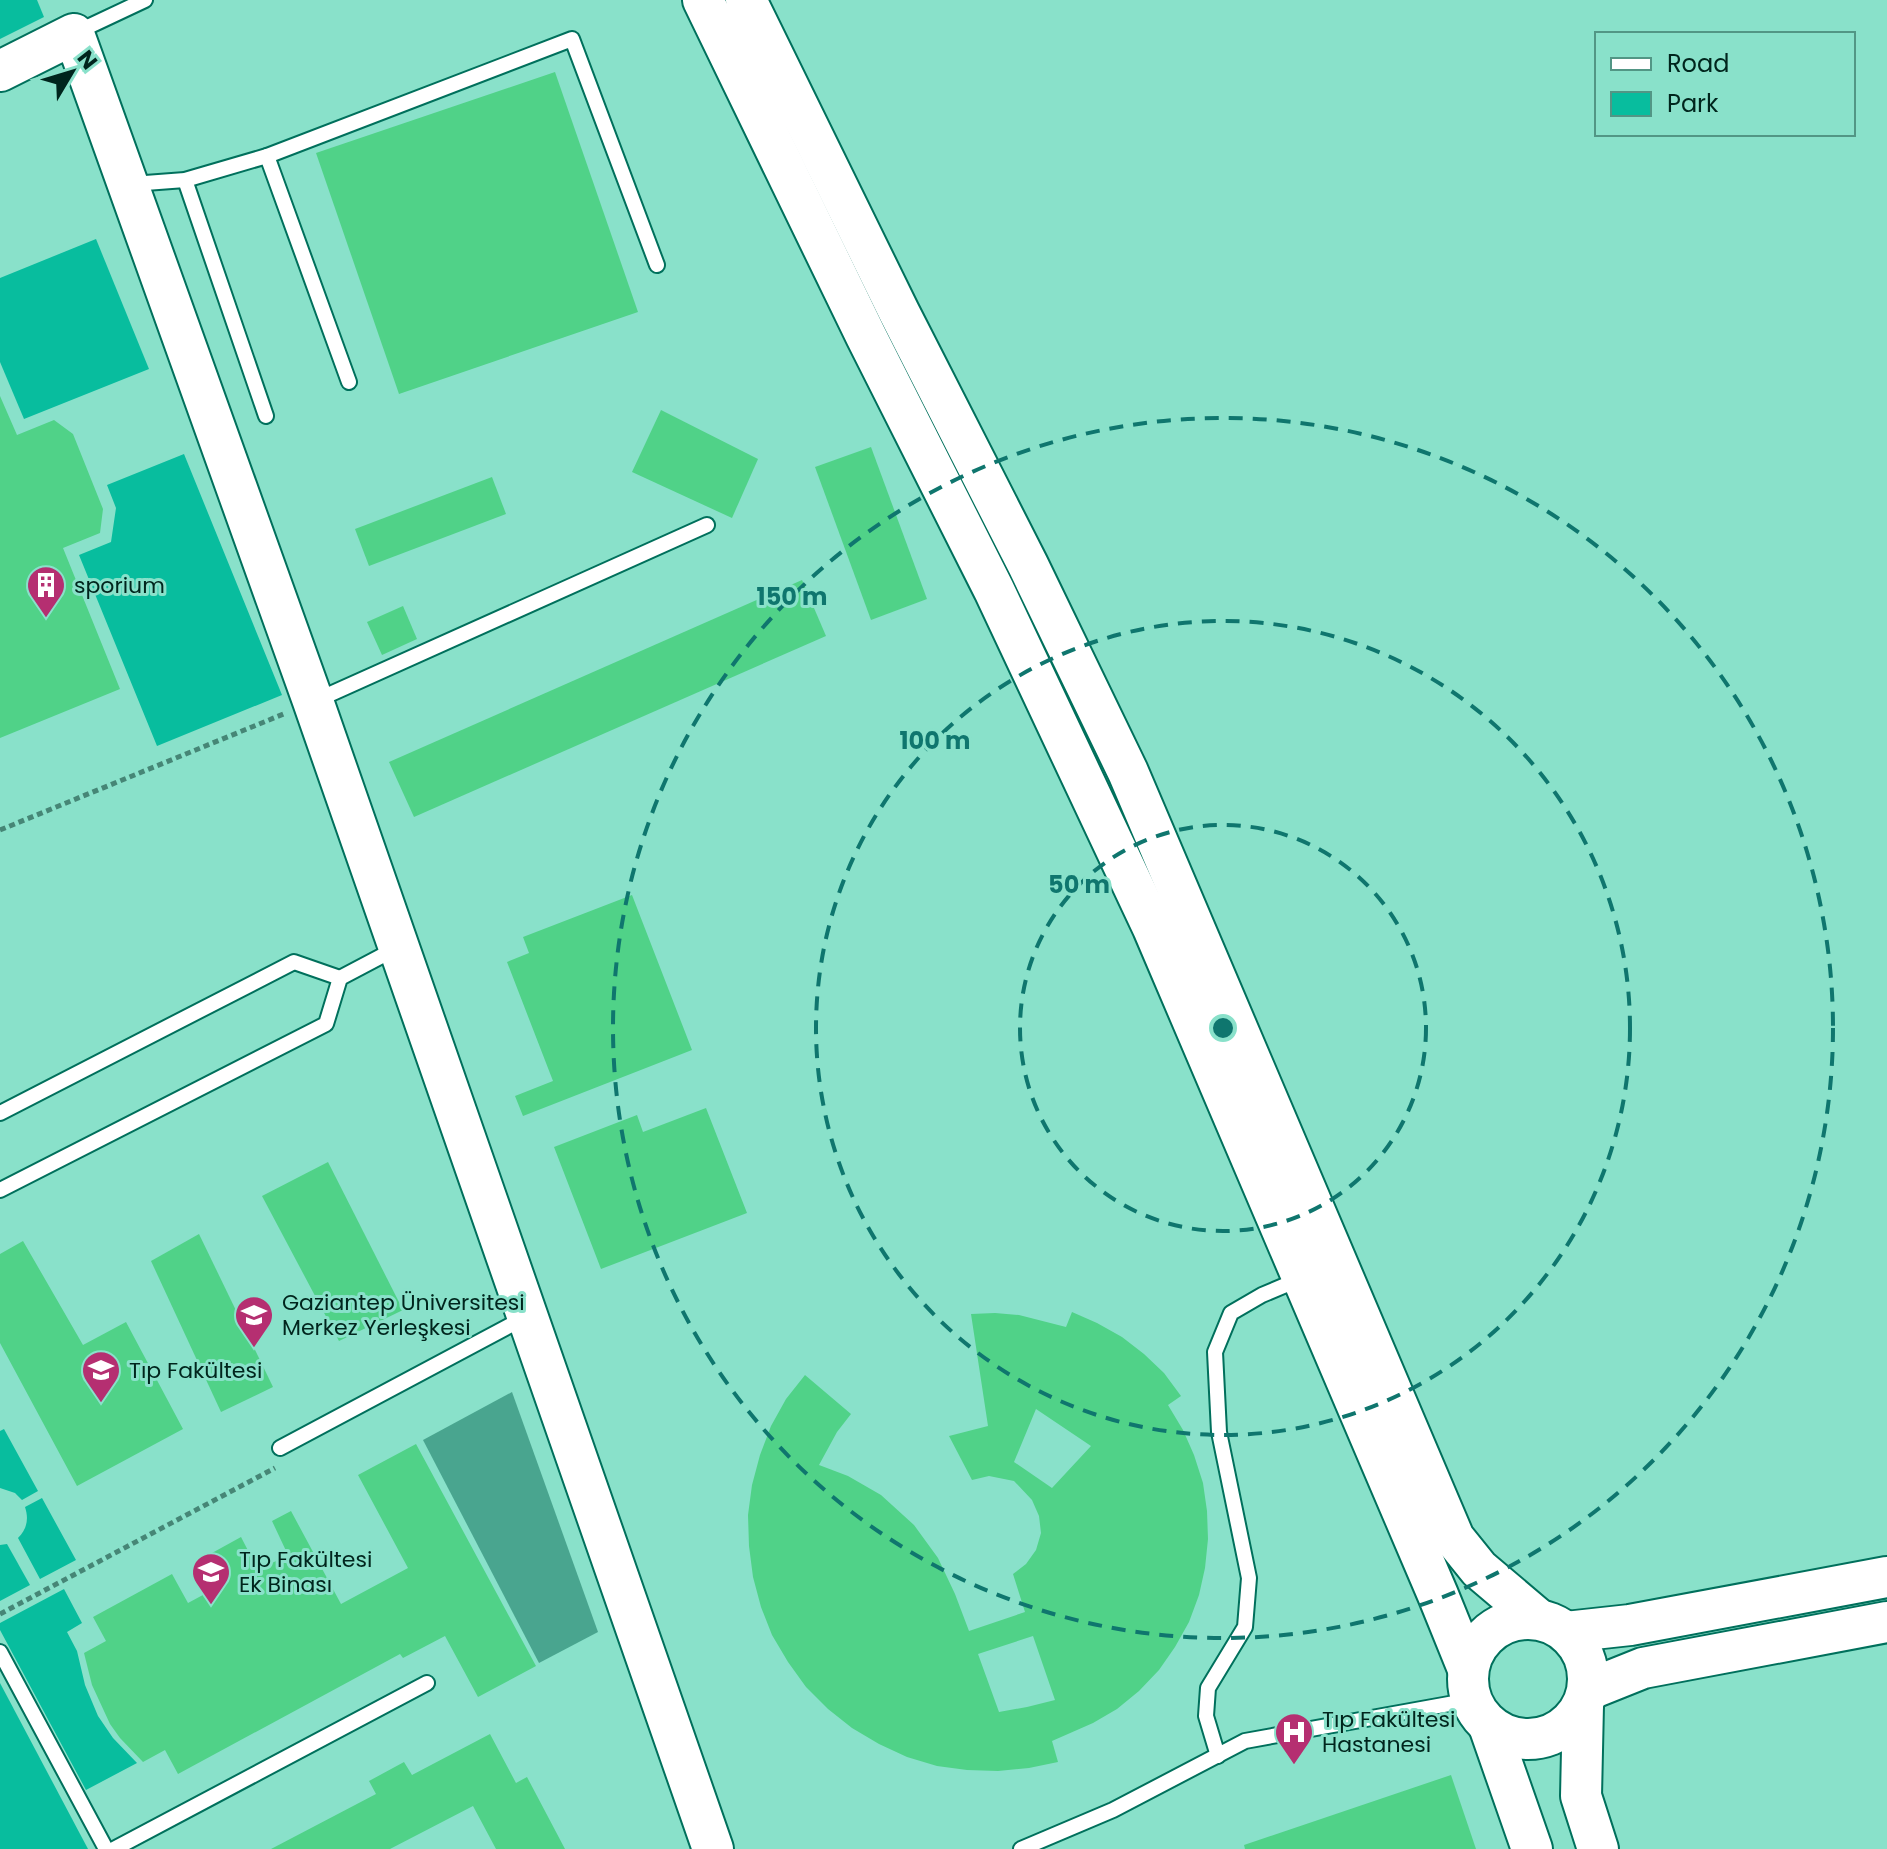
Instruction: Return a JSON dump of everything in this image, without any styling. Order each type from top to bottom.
[{"type":"street","points":[[703,0],[866,336],[994,590],[1153,928],[1320,1271],[1454,1538],[1479,1569],[1577,1644],[1585,1658],[1588,1674],[1581,1796],[1598,1849]]},
{"type":"street","points":[[746,0],[1128,772],[1320,1271],[1532,1849]]},
{"type":"street","points":[[0,71],[68,17],[313,701],[713,1849]]},
{"type":"street","points":[[1887,1577],[1630,1625],[1552,1626],[1522,1619],[1507,1622],[1481,1641],[1473,1654],[1476,1699],[1503,1735],[1534,1740],[1563,1729],[1575,1718],[1586,1697],[1643,1668],[1887,1622]]},
{"type":"lane","points":[[68,17],[145,0]]},
{"type":"lane","points":[[128,184],[185,180],[267,156],[572,39],[657,265]]},
{"type":"lane","points":[[267,156],[349,382]]},
{"type":"lane","points":[[185,180],[266,416]]},
{"type":"lane","points":[[313,701],[707,525]]},
{"type":"lane","points":[[0,1190],[326,1024],[340,978],[399,947]]},
{"type":"lane","points":[[0,1113],[294,962],[340,978]]},
{"type":"lane","points":[[1218,1756],[1206,1716],[1208,1688],[1245,1627],[1249,1578],[1219,1432],[1215,1352],[1231,1313],[1262,1295],[1320,1271]]},
{"type":"lane","points":[[280,1448],[528,1316]]},
{"type":"lane","points":[[0,1652],[106,1849]]},
{"type":"lane","points":[[114,1849],[427,1683]]},
{"type":"lane","points":[[1021,1849],[1113,1810],[1245,1741],[1476,1699]]},
{"type":"path","points":[[0,830],[313,701]]},
{"type":"path","points":[[0,1614],[281,1465]]},
{"type":"green space","points":[[0,0],[37,0],[44,17],[0,39]]},
{"type":"green space","points":[[96,239],[149,369],[24,419],[0,362],[0,278]]},
{"type":"green space","points":[[184,454],[282,695],[157,746],[79,555],[111,542],[116,508],[107,485]]},
{"type":"green space","points":[[512,1392],[598,1632],[539,1663],[423,1440]]},
{"type":"green space","points":[[4,1429],[38,1491],[22,1500],[15,1493],[0,1488],[0,1431]]},
{"type":"green space","points":[[42,1498],[76,1560],[40,1579],[18,1538],[26,1524],[25,1507]]},
{"type":"green space","points":[[7,1544],[30,1585],[0,1601],[0,1545]]},
{"type":"green space","points":[[64,1589],[82,1623],[67,1632],[77,1651],[85,1685],[98,1716],[113,1738],[137,1763],[86,1790],[0,1630],[0,1623]]},
{"type":"green space","points":[[0,1683],[88,1849],[0,1849]]},
{"type":"building","points":[[555,72],[638,312],[399,394],[316,153]]},
{"type":"building","name":"sporium","points":[[0,396],[17,435],[54,420],[73,434],[103,509],[100,533],[63,548],[120,689],[0,738]]},
{"type":"building","points":[[661,410],[758,459],[732,518],[632,472]]},
{"type":"building","points":[[871,447],[927,599],[871,620],[815,467]]},
{"type":"building","points":[[492,477],[506,514],[369,566],[355,529]]},
{"type":"building","points":[[802,580],[826,636],[414,817],[389,762]]},
{"type":"building","points":[[403,606],[417,639],[382,655],[367,622]]},
{"type":"building","points":[[632,895],[692,1050],[523,1116],[515,1096],[553,1081],[507,962],[529,953],[523,937]]},
{"type":"building","points":[[706,1108],[747,1213],[601,1269],[554,1147],[637,1115],[643,1132]]},
{"type":"building","points":[[328,1162],[403,1310],[339,1341],[262,1196]]},
{"type":"building","points":[[199,1234],[273,1387],[221,1412],[151,1261]]},
{"type":"building","name":"Tıp Fakültesi","points":[[23,1241],[83,1345],[126,1322],[183,1429],[77,1486],[0,1343],[0,1254]]},
{"type":"building","points":[[1072,1312],[1122,1337],[1164,1373],[1181,1396],[1168,1405],[1194,1455],[1203,1483],[1207,1511],[1208,1539],[1199,1595],[1175,1647],[1139,1691],[1093,1723],[1052,1741],[1058,1762],[998,1771],[967,1770],[937,1766],[907,1757],[852,1728],[828,1709],[806,1687],[772,1635],[753,1577],[749,1546],[748,1515],[760,1455],[786,1399],[805,1375],[851,1414],[819,1465],[848,1476],[881,1495],[914,1525],[938,1558],[969,1631],[1025,1612],[1013,1574],[1026,1564],[1036,1550],[1041,1533],[1039,1516],[1032,1500],[1014,1481],[989,1476],[972,1480],[949,1436],[988,1426],[971,1314],[1019,1315],[1066,1327]],"holes":[[[1036,1409],[1091,1446],[1052,1488],[1014,1462]],[[1033,1636],[1055,1700],[999,1712],[978,1654]]]},
{"type":"building","name":"Tıp Fakültesi Ek Binası","points":[[416,1444],[536,1666],[478,1697],[445,1636],[403,1658],[400,1654],[178,1774],[165,1750],[143,1762],[110,1724],[92,1685],[84,1653],[106,1641],[93,1617],[172,1574],[188,1603],[227,1582],[212,1553],[241,1537],[258,1570],[288,1555],[272,1521],[291,1511],[341,1604],[408,1568],[358,1475]]},
{"type":"building","points":[[490,1734],[516,1783],[527,1777],[565,1849],[496,1849],[473,1806],[390,1849],[271,1849],[376,1794],[369,1781],[404,1762],[412,1775]]},
{"type":"building","points":[[1451,1775],[1476,1849],[1245,1849],[1244,1845]]},
{"type":"place","name":"sporium","points":[[46,619]]},
{"type":"place","name":"Gaziantep Üniversitesi Merkez Yerleşkesi","points":[[254,1349]]},
{"type":"place","name":"Tıp Fakültesi","points":[[101,1404]]},
{"type":"place","name":"Tıp Fakültesi Ek Binası","points":[[211,1606]]},
{"type":"place","name":"Tıp Fakültesi Hastanesi","points":[[1294,1766]]}]
